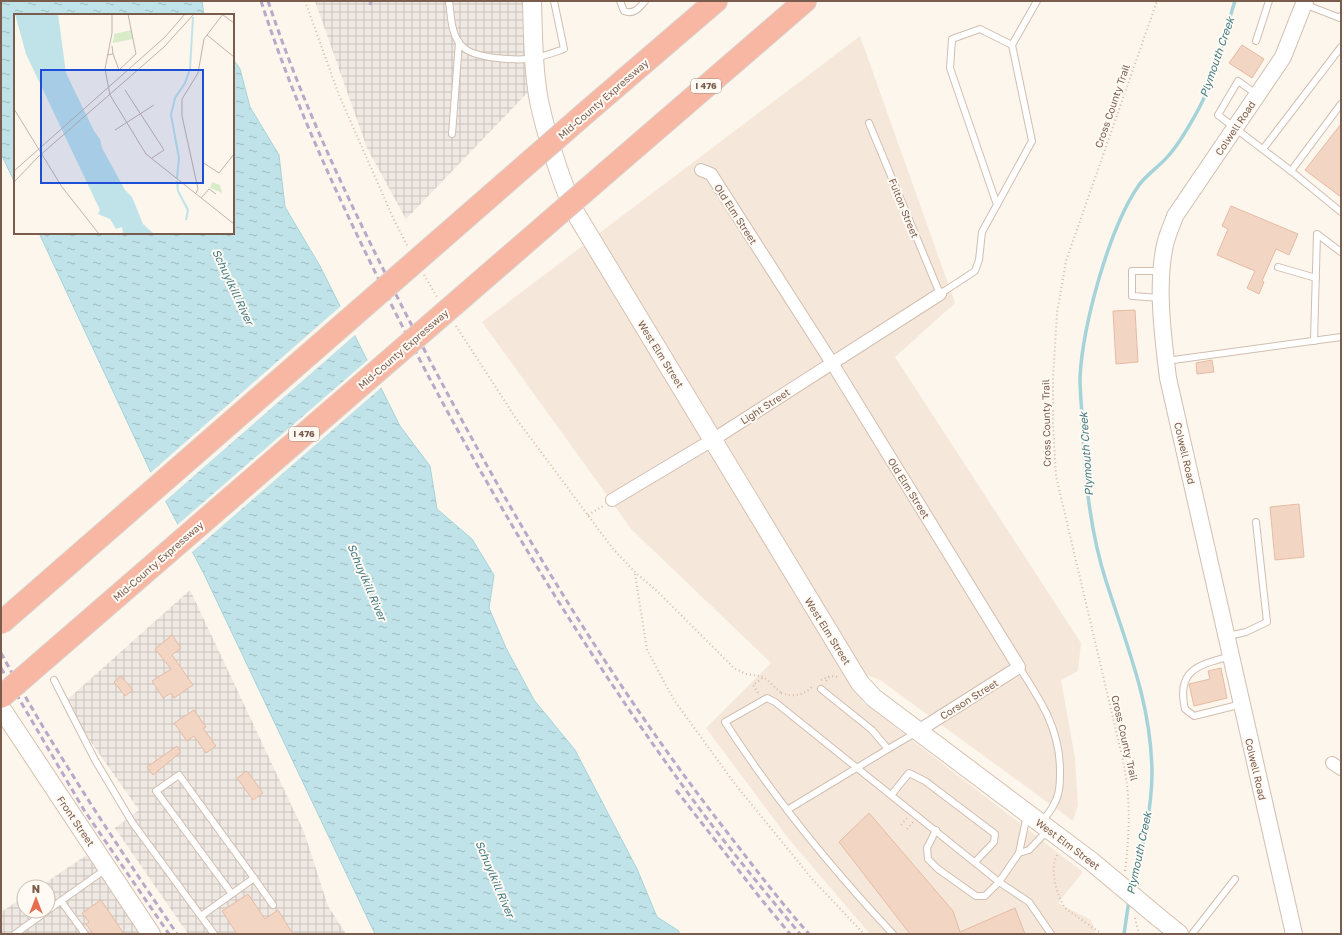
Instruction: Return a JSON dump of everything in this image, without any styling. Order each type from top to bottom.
[{"type":"highway","name":"Mid-County Expressway","points":[[1,623],[716,1]]},
{"type":"highway","name":"Mid-County Expressway","points":[[1,697],[805,1]]},
{"type":"main road","name":"West Elm Street","points":[[532,1],[534,58],[539,101],[557,169],[573,209],[714,439],[860,683],[874,698],[1090,861],[1179,934]]},
{"type":"main road","name":"Front Street","points":[[1,708],[151,934]]},
{"type":"street","name":"Colwell Road","points":[[1294,934],[1168,378],[1162,298],[1162,272],[1165,245],[1175,216],[1283,57],[1304,3]]},
{"type":"street","name":"Old Elm Street","points":[[701,170],[710,174],[832,363],[1020,667]]},
{"type":"street","name":"Light Street","points":[[612,500],[714,439],[940,294]]},
{"type":"street","name":"Corson Street","points":[[918,731],[1020,667]]},
{"type":"lane","points":[[448,1],[453,26],[459,42],[463,47],[472,53],[484,57],[534,58],[564,49],[554,1]]},
{"type":"lane","points":[[620,1],[624,12],[627,13],[637,10],[645,1]]},
{"type":"lane","points":[[940,294],[975,271],[979,260],[982,232],[1032,141],[1012,46],[1037,1]]},
{"type":"lane","points":[[1256,41],[1269,1]]},
{"type":"lane","points":[[1304,3],[1341,17]]},
{"type":"lane","points":[[997,205],[950,68],[952,39],[980,30],[1012,46]]},
{"type":"lane","points":[[452,134],[459,42]]},
{"type":"lane","points":[[1263,149],[1341,47]]},
{"type":"lane","points":[[1258,95],[1238,81],[1218,115],[1236,127],[1341,212]]},
{"type":"lane","points":[[1290,170],[1341,104]]},
{"type":"lane","name":"Fulton Street","points":[[869,123],[940,294]]},
{"type":"lane","points":[[1314,341],[1317,234],[1341,252]]},
{"type":"lane","points":[[1278,267],[1316,278]]},
{"type":"lane","points":[[1162,272],[1132,272],[1132,296],[1162,298]]},
{"type":"lane","points":[[1166,361],[1341,338]]},
{"type":"lane","points":[[1226,637],[1246,632],[1267,622],[1256,522]]},
{"type":"lane","points":[[1231,656],[1217,660],[1189,673],[1183,683],[1185,709],[1194,716],[1242,704]]},
{"type":"lane","name":"Old Elm Street","points":[[1019,853],[1029,850],[1039,822],[1055,804],[1059,792],[1060,760],[1056,734],[1050,718],[1020,667]]},
{"type":"lane","points":[[54,680],[95,760],[132,822],[214,934]]},
{"type":"lane","points":[[821,689],[872,730],[888,749]]},
{"type":"lane","points":[[893,934],[854,892],[787,810],[747,756],[725,722],[767,698],[775,702],[892,794],[999,882],[1029,902],[1051,934]]},
{"type":"lane","points":[[787,810],[859,768],[918,731]]},
{"type":"lane","points":[[892,794],[908,773],[925,781],[995,834],[994,842],[975,862]]},
{"type":"lane","points":[[232,894],[156,791],[179,775],[273,906]]},
{"type":"lane","points":[[936,830],[928,848],[928,859],[938,869],[976,896],[985,896],[999,882],[1039,822]]},
{"type":"lane","points":[[56,905],[108,868]]},
{"type":"lane","points":[[201,916],[254,878]]},
{"type":"lane","points":[[1192,934],[1235,879]]},
{"type":"lane","points":[[61,901],[84,934]]},
{"type":"lane","points":[[15,934],[37,919]]},
{"type":"path","name":"Cross County Trail","points":[[1124,876],[1130,811],[1130,793],[1056,476],[1053,424],[1053,378],[1057,313],[1066,261],[1157,1]]},
{"type":"path","points":[[587,515],[612,500]]},
{"type":"path","points":[[843,678],[830,676],[803,694],[790,696],[781,693],[764,677],[746,674],[734,668],[657,591],[635,572],[647,650],[674,700],[735,784],[813,880],[864,934]]},
{"type":"path","points":[[762,701],[753,685],[764,677]]},
{"type":"path","points":[[812,687],[821,689]]},
{"type":"path","points":[[775,702],[781,693]]},
{"type":"path","points":[[1057,855],[1054,868],[1055,881],[1062,904],[1066,909],[1102,934]]},
{"type":"shaded area","points":[[315,1],[523,1],[533,87],[406,219],[367,148]]},
{"type":"shaded area","points":[[860,36],[955,303],[895,357],[1081,643],[1078,671],[1061,680],[1075,758],[1078,805],[1073,821],[880,680],[839,665],[864,703],[1083,872],[1058,903],[1091,920],[1096,934],[870,934],[788,838],[706,728],[771,663],[632,530],[482,322]]},
{"type":"shaded area","points":[[190,590],[304,832],[328,906],[346,934],[188,934],[115,828],[139,810],[79,725],[68,699]]},
{"type":"shaded area","points":[[90,853],[145,934],[1,934],[1,912],[16,902],[16,919],[56,919],[56,879],[51,879]]},
{"type":"water","points":[[1,1],[202,1],[204,14],[14,14],[14,181],[1,154]]},
{"type":"water","name":"Schuylkill River","points":[[234,60],[240,69],[250,107],[279,155],[285,207],[320,266],[400,426],[430,466],[437,509],[472,539],[494,575],[489,608],[506,648],[534,700],[575,750],[637,869],[657,917],[679,931],[679,934],[375,934],[204,574],[154,479],[39,234],[234,234]]},
{"type":"pier","points":[[342,305],[356,334],[164,502],[149,474]]},
{"type":"pier","points":[[369,359],[383,386],[191,553],[176,526]]},
{"type":"building","points":[[1242,45],[1264,59],[1252,78],[1229,63]]},
{"type":"building","points":[[1341,124],[1341,197],[1305,170]]},
{"type":"building","points":[[1231,206],[1298,234],[1289,255],[1276,249],[1262,281],[1264,282],[1259,294],[1247,288],[1255,271],[1217,255],[1228,229],[1222,226]]},
{"type":"building","points":[[1135,310],[1138,362],[1116,364],[1113,311]]},
{"type":"building","points":[[1212,360],[1214,372],[1197,374],[1196,363]]},
{"type":"building","points":[[1299,504],[1304,557],[1275,560],[1270,507]]},
{"type":"building","points":[[172,635],[181,648],[172,655],[193,685],[174,698],[171,693],[163,698],[152,681],[171,669],[155,649]]},
{"type":"building","points":[[1221,668],[1227,698],[1194,706],[1189,684],[1210,679],[1208,671]]},
{"type":"building","points":[[121,676],[133,690],[125,696],[114,682]]},
{"type":"building","points":[[194,710],[206,727],[203,728],[216,746],[206,753],[194,736],[187,741],[174,723]]},
{"type":"building","points":[[177,746],[181,752],[153,775],[147,767]]},
{"type":"building","points":[[247,771],[263,793],[253,800],[237,778]]},
{"type":"building","points":[[869,813],[953,911],[960,932],[1015,908],[1025,934],[910,934],[839,842]]},
{"type":"building","points":[[248,894],[265,919],[278,910],[293,934],[237,934],[222,911]]},
{"type":"building","points":[[101,900],[124,934],[93,934],[86,924],[89,922],[82,913]]},
{"type":"waterway","name":"Plymouth Creek","points":[[1132,888],[1143,845],[1152,787],[1151,746],[1143,698],[1130,652],[1100,561],[1091,520],[1084,456],[1080,377],[1082,355],[1086,331],[1099,277],[1118,226],[1128,203],[1139,185],[1173,150],[1204,99],[1235,1]]},
{"type":"waterway","name":"Plymouth Creek","points":[[1124,934],[1129,900]]},
{"type":"railway","points":[[261,1],[288,77],[318,151],[352,224],[420,360],[489,486],[564,610],[643,730],[713,826],[800,934]]},
{"type":"railway","points":[[268,1],[284,47],[320,136],[361,224],[460,417],[532,544],[570,606],[650,728],[746,856],[809,934]]},
{"type":"railway","points":[[370,5],[371,1]]},
{"type":"railway","points":[[1,653],[64,761],[177,934]]},
{"type":"railway","points":[[1,668],[84,810],[169,934]]},
{"type":"railway","points":[[676,790],[790,934]]}]
